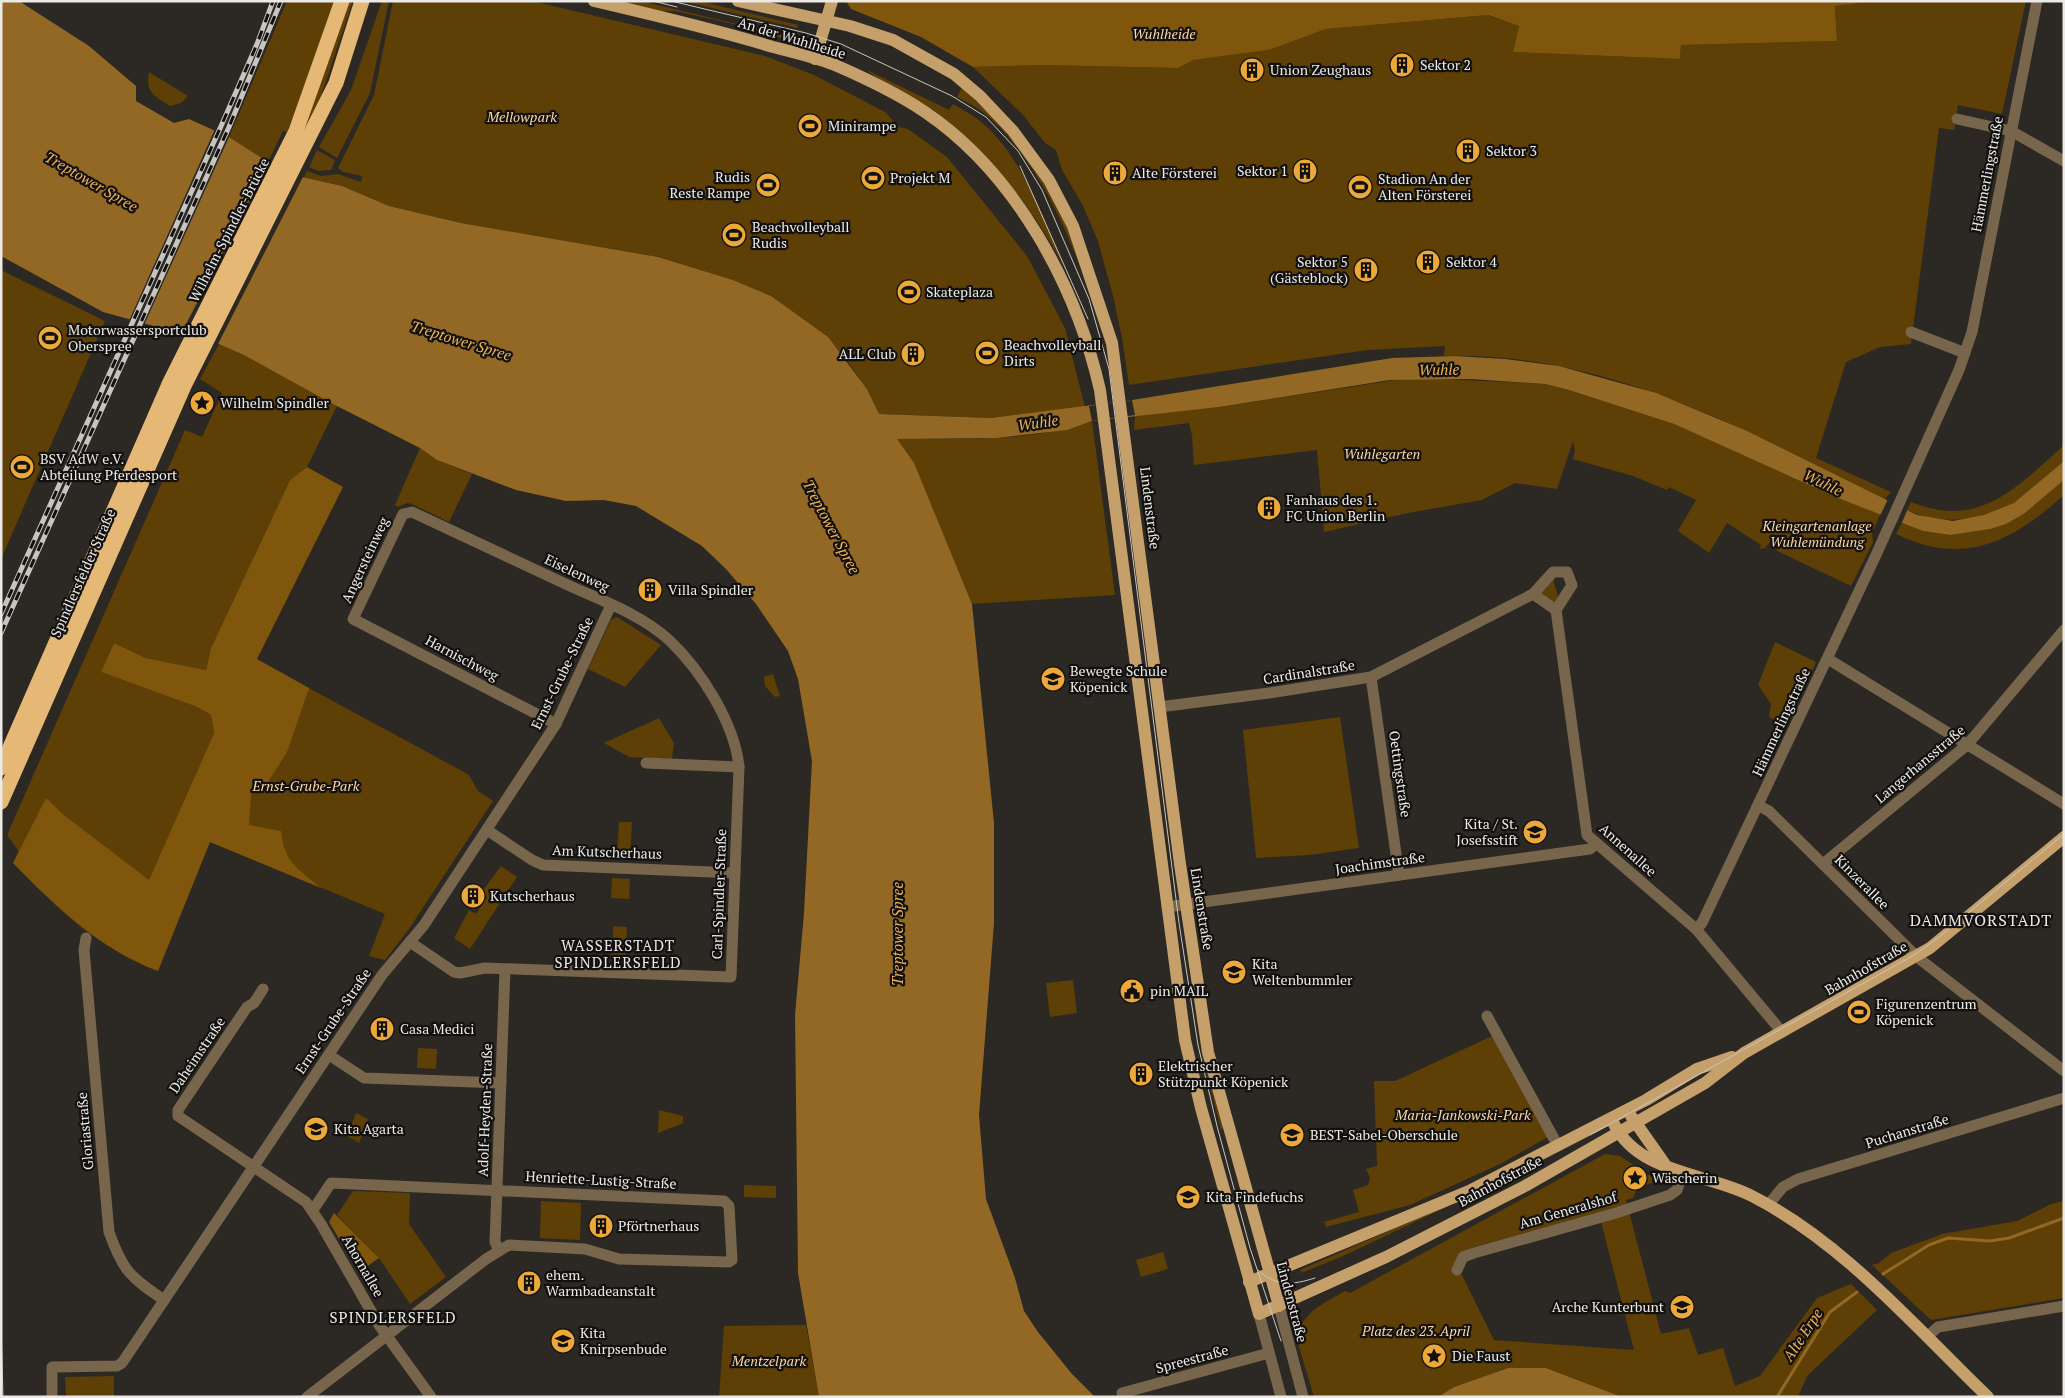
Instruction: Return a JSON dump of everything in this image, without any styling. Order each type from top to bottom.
[{"type":"highway","points":[[294,153],[306,108],[342,1]]},
{"type":"highway","points":[[294,153],[336,83],[362,1]]},
{"type":"highway","name":"Wilhelm-Spindler-Brücke","points":[[191,355],[294,153]]},
{"type":"highway","name":"Spindlersfelder Straße","points":[[1,768],[77,591],[191,355]]},
{"type":"highway","name":"Spindlersfelder Straße","points":[[1,802],[86,606],[191,355]]},
{"type":"main road","name":"An der Wuhlheide","points":[[594,1],[734,35],[833,64],[868,80],[925,111],[961,142],[996,178],[1036,235],[1058,271],[1086,337],[1102,404],[1167,907]]},
{"type":"main road","name":"An der Wuhlheide","points":[[738,1],[825,22],[850,26],[893,40],[928,58],[962,79],[1014,130],[1049,180],[1073,226],[1110,336],[1123,417]]},
{"type":"main road","points":[[815,59],[832,1]]},
{"type":"main road","name":"Lindenstraße","points":[[1123,417],[1180,864],[1208,1052],[1278,1306]]},
{"type":"main road","name":"Bahnhofstraße","points":[[1259,1314],[1423,1238],[1525,1186],[1704,1083],[1744,1053],[1917,957],[2064,837]]},
{"type":"main road","points":[[1167,907],[1185,1040],[1193,1082],[1259,1314]]},
{"type":"main road","name":"Bahnhofstraße","points":[[1249,1282],[1469,1191],[1627,1110],[1697,1069],[1744,1053]]},
{"type":"main road","points":[[1627,1110],[1666,1166]]},
{"type":"main road","points":[[1611,1118],[1618,1132],[1628,1144],[1666,1166],[1683,1173],[1732,1186],[1768,1205],[1806,1230],[1852,1265],[1988,1397]]},
{"type":"street","name":"Hämmerlingstraße","points":[[1696,929],[1702,923],[1828,659],[1949,395],[1965,353],[1972,332],[2037,1]]},
{"type":"street","points":[[1957,119],[2010,131],[2064,161]]},
{"type":"street","points":[[1911,332],[1965,353]]},
{"type":"street","name":"Eiselenweg","points":[[403,514],[412,512],[611,605],[645,623],[669,640],[694,668],[713,698]]},
{"type":"street","name":"Angersteinweg","points":[[353,619],[403,514]]},
{"type":"street","points":[[1553,572],[1566,572],[1572,585],[1556,610],[1533,594],[1553,572]]},
{"type":"street","name":"Cardinalstraße","points":[[1159,707],[1269,693],[1371,677],[1533,594]]},
{"type":"street","name":"Ernst-Grube-Straße","points":[[52,1397],[52,1367],[117,1366],[122,1363],[382,975],[410,942],[487,830],[556,724],[611,605]]},
{"type":"street","name":"Annenallee","points":[[1556,610],[1587,835],[1696,929],[1782,1032]]},
{"type":"street","name":"Harnischweg","points":[[353,619],[556,724]]},
{"type":"street","name":"Langerhansstraße","points":[[1822,864],[1967,745],[2064,630]]},
{"type":"street","points":[[1828,659],[2064,804]]},
{"type":"street","name":"Oettingstraße","points":[[1371,677],[1399,875]]},
{"type":"street","name":"Carl-Spindler-Straße","points":[[410,942],[454,972],[460,973],[485,968],[731,977],[739,767],[733,733],[713,698]]},
{"type":"street","points":[[646,764],[739,767]]},
{"type":"street","name":"Kinzerallee","points":[[1759,806],[1769,811],[1917,957],[2064,1071]]},
{"type":"street","name":"Am Kutscherhaus","points":[[487,830],[532,860],[544,865],[735,873]]},
{"type":"street","name":"Joachimstraße","points":[[1167,907],[1590,849],[1596,844]]},
{"type":"street","name":"Gloriastraße","points":[[86,938],[84,950],[110,1232],[118,1259],[129,1274],[164,1300]]},
{"type":"street","name":"Adolf-Heyden-Straße","points":[[499,1250],[495,1242],[505,969]]},
{"type":"street","name":"Daheimstraße","points":[[252,1167],[182,1120],[178,1116],[178,1110],[247,1007],[254,1003],[263,989]]},
{"type":"street","points":[[1487,1016],[1558,1146]]},
{"type":"street","points":[[329,1055],[364,1078],[501,1083]]},
{"type":"street","name":"Puchanstraße","points":[[1768,1205],[1783,1187],[1798,1178],[2064,1098]]},
{"type":"street","name":"Ahornallee","points":[[252,1167],[306,1202],[313,1210],[387,1336],[432,1397]]},
{"type":"street","name":"Am Generalshof","points":[[1457,1270],[1463,1257],[1474,1253],[1616,1214],[1670,1196],[1678,1190],[1683,1173]]},
{"type":"street","name":"Henriette-Lustig-Straße","points":[[313,1210],[331,1183],[724,1201],[729,1206],[732,1260],[729,1262],[615,1258],[585,1248],[509,1245],[499,1250]]},
{"type":"street","points":[[307,1397],[499,1250]]},
{"type":"street","name":"Lindenstraße","points":[[1278,1306],[1302,1397]]},
{"type":"street","points":[[1926,1337],[1938,1327],[2064,1306]]},
{"type":"street","points":[[1259,1314],[1281,1397]]},
{"type":"street","name":"Spreestraße","points":[[1122,1393],[1269,1353]]},
{"type":"green space","points":[[287,1],[338,1],[287,132],[283,131],[268,162],[229,137]]},
{"type":"green space","points":[[347,1],[353,1],[321,96],[306,133],[303,130]]},
{"type":"green space","points":[[382,1],[389,1],[370,93],[337,158],[319,147],[351,90]]},
{"type":"green space","name":"Mellowpark","points":[[393,1],[532,1],[765,56],[814,75],[885,112],[899,127],[908,129],[947,157],[1027,256],[1065,328],[1085,407],[991,418],[879,414],[867,389],[846,359],[771,296],[733,280],[658,257],[461,223],[389,206],[342,186],[304,177],[307,171],[321,176],[338,174],[361,182],[362,176],[343,172],[338,168],[374,95]]},
{"type":"green space","points":[[618,1],[641,1],[795,38],[793,42],[742,26],[675,11],[658,11]]},
{"type":"green space","points":[[682,1],[699,1],[798,25],[797,28]]},
{"type":"green space","name":"Wuhlheide","points":[[846,1],[1878,1],[1835,6],[1837,41],[1681,45],[1680,59],[1513,52],[1519,26],[1488,15],[1326,29],[1269,50],[1193,60],[1178,68],[1041,65],[973,67],[921,37],[851,9]]},
{"type":"green space","points":[[1878,1],[2026,1],[2002,114],[1958,105],[1954,130],[1939,128],[1911,344],[1880,347],[1846,362],[1816,458],[1891,492],[1884,500],[1780,447],[1672,400],[1617,381],[1561,367],[1503,358],[1444,356],[1445,346],[1368,350],[1129,385],[1113,296],[1098,241],[1082,204],[1062,170],[1056,150],[1045,143],[1023,115],[973,67],[1041,65],[1178,68],[1192,60],[1269,50],[1326,29],[1487,15],[1519,26],[1513,52],[1680,59],[1681,45],[1837,41],[1835,6]]},
{"type":"green space","points":[[867,70],[949,110],[953,104],[976,118],[992,132],[1007,149],[1019,168],[1041,210],[1067,272],[1025,204],[991,162],[953,125],[932,109]]},
{"type":"green space","points":[[149,72],[188,96],[181,103],[170,106],[152,93],[148,84]]},
{"type":"green space","points":[[962,87],[1013,141],[1042,180],[1054,200],[1082,259],[1108,351],[1088,288],[1061,222],[1045,190],[1027,161],[1006,134],[983,112],[957,97]]},
{"type":"green space","points":[[317,150],[335,160],[331,170],[318,171],[309,167]]},
{"type":"green space","points":[[1,270],[105,321],[1,559]]},
{"type":"green space","points":[[219,344],[245,355],[337,406],[307,467],[290,480],[211,648],[206,670],[146,658],[114,643],[101,672],[197,707],[211,715],[214,733],[149,881],[46,799],[19,852],[7,835],[185,430],[202,437],[222,393],[200,379]]},
{"type":"green space","points":[[1409,378],[1544,384],[1569,390],[1674,424],[1838,498],[1881,513],[1872,532],[1873,542],[1851,586],[1777,551],[1776,544],[1770,542],[1765,548],[1759,549],[1761,545],[1727,523],[1709,553],[1678,531],[1696,500],[1669,487],[1667,490],[1633,476],[1573,459],[1575,451],[1573,441],[1557,489],[1515,483],[1482,500],[1408,513],[1324,532],[1317,450],[1194,465],[1192,435],[1189,423],[1134,430],[1135,415],[1219,407]]},
{"type":"green space","points":[[1092,421],[1115,595],[972,604],[914,464],[896,439],[970,439],[1020,436],[1068,428]]},
{"type":"green space","points":[[2064,445],[2064,461],[2027,494],[2002,509],[1975,517],[1947,520],[1920,515],[1907,510],[1911,502],[1935,509],[1957,511],[1977,507],[1996,500],[2030,476]]},
{"type":"green space","points":[[420,448],[437,460],[472,474],[449,522],[412,504],[407,503],[398,507],[395,505]]},
{"type":"green space","points":[[307,467],[343,487],[257,659],[309,688],[287,752],[268,782],[252,782],[249,825],[281,831],[285,850],[289,858],[299,870],[321,888],[210,842],[158,971],[116,951],[98,939],[62,911],[13,863],[46,798],[64,815],[149,880],[214,733],[211,715],[197,707],[101,672],[114,643],[146,658],[206,670],[211,648],[290,480]]},
{"type":"green space","points":[[2064,480],[2064,495],[2045,512],[2006,537],[1986,544],[1965,549],[1944,548],[1921,544],[1896,534],[1902,522],[1923,531],[1950,535],[1993,528],[2025,513]]},
{"type":"green space","points":[[1553,578],[1558,597],[1553,603],[1540,592]]},
{"type":"green space","points":[[617,617],[661,645],[625,687],[588,669],[611,620]]},
{"type":"green space","points":[[1775,642],[1816,662],[1786,726],[1769,717],[1771,704],[1758,685]]},
{"type":"green space","name":"Ernst-Grube-Park","points":[[257,660],[464,772],[469,775],[478,791],[493,801],[409,929],[385,960],[369,956],[385,914],[210,842]]},
{"type":"green space","points":[[773,674],[780,696],[775,697],[765,686],[764,677]]},
{"type":"green space","points":[[1340,717],[1359,848],[1309,855],[1256,858],[1243,730]]},
{"type":"green space","points":[[659,718],[674,743],[672,759],[629,757],[604,743]]},
{"type":"green space","points":[[619,822],[632,822],[630,857],[617,856]]},
{"type":"green space","points":[[501,866],[517,877],[470,949],[454,938],[469,910],[476,914],[487,897],[481,893]]},
{"type":"green space","points":[[612,878],[630,879],[629,899],[611,898]]},
{"type":"green space","points":[[613,926],[627,927],[625,963],[612,963]]},
{"type":"green space","points":[[1186,940],[1224,1128],[1221,1129],[1202,1055]]},
{"type":"green space","points":[[1073,980],[1077,1013],[1050,1017],[1046,983]]},
{"type":"green space","name":"Maria-Jankowski-Park","points":[[1492,1036],[1548,1137],[1500,1164],[1410,1205],[1326,1227],[1324,1222],[1359,1212],[1353,1190],[1368,1185],[1370,1178],[1366,1169],[1377,1166],[1374,1081],[1395,1081]]},
{"type":"green space","points":[[418,1048],[437,1049],[436,1069],[417,1068]]},
{"type":"green space","points":[[659,1110],[683,1116],[683,1123],[658,1133]]},
{"type":"green space","points":[[356,1113],[368,1119],[359,1143],[347,1136]]},
{"type":"green space","name":"Platz des 23. April","points":[[1605,1154],[1620,1156],[1652,1177],[1652,1183],[1638,1187],[1633,1198],[1626,1200],[1661,1334],[1689,1328],[1698,1355],[1723,1348],[1735,1386],[1760,1376],[1817,1298],[1851,1284],[1877,1310],[1807,1376],[1798,1397],[1622,1397],[1546,1368],[1508,1368],[1454,1387],[1438,1397],[1314,1397],[1296,1337],[1299,1328],[1315,1309],[1345,1291],[1350,1293]],"holes":[[[1599,1214],[1634,1350],[1494,1340],[1455,1261],[1470,1248]]]},
{"type":"green space","points":[[744,1185],[776,1186],[776,1198],[744,1197]]},
{"type":"green space","points":[[353,1191],[410,1193],[409,1224],[446,1277],[410,1304],[379,1258],[337,1215]]},
{"type":"green space","points":[[1478,1192],[1343,1256],[1301,1273],[1300,1270]]},
{"type":"green space","points":[[541,1201],[581,1203],[580,1240],[540,1238]]},
{"type":"green space","points":[[2064,1201],[2064,1298],[1931,1320],[1872,1265],[1879,1263],[1891,1253],[1942,1234],[2017,1221],[2051,1204]]},
{"type":"green space","points":[[334,1213],[379,1258],[359,1272],[329,1222]]},
{"type":"green space","points":[[1163,1252],[1168,1269],[1141,1277],[1136,1260]]},
{"type":"green space","name":"Mentzelpark","points":[[806,1325],[819,1397],[719,1397],[724,1326]]},
{"type":"green space","points":[[114,1376],[114,1397],[66,1397],[65,1377]]},
{"type":"water","points":[[1,1],[19,1],[89,46],[136,86],[136,101],[174,123],[189,119],[229,137],[285,173],[342,186],[389,206],[461,223],[658,257],[733,280],[771,296],[828,337],[867,389],[879,414],[991,418],[1132,400],[1392,358],[1455,356],[1505,359],[1559,366],[1656,393],[1747,431],[1917,515],[1953,521],[1984,515],[2014,503],[2064,461],[2064,480],[2025,513],[2006,524],[1990,529],[1950,535],[1923,531],[1838,498],[1674,424],[1545,384],[1471,379],[1390,380],[1219,407],[1092,421],[1067,430],[997,438],[897,439],[914,463],[972,604],[994,823],[994,923],[979,1115],[986,1199],[1015,1278],[1024,1311],[1038,1332],[1072,1374],[1095,1397],[819,1397],[798,1273],[795,1015],[804,913],[812,761],[798,679],[788,651],[756,604],[726,569],[702,546],[636,506],[604,500],[566,501],[516,490],[437,460],[420,448],[331,403],[244,355],[219,344],[103,312],[1,256]]},
{"type":"water","points":[[1508,1368],[1546,1368],[1622,1397],[1438,1397],[1454,1387]]},
{"type":"pier","points":[[215,129],[230,135],[144,325],[129,321]]},
{"type":"pier","points":[[270,160],[286,170],[304,175],[217,346],[180,336]]},
{"type":"pier","points":[[1132,400],[1135,415],[1092,421],[1089,406]]},
{"type":"pier","points":[[1888,499],[1908,508],[1901,525],[1880,516]]},
{"type":"waterway","name":"Alte Erpe","points":[[1883,1274],[1929,1245],[1948,1238],[1990,1241],[2009,1238],[2064,1218]]},
{"type":"waterway","name":"Alte Erpe","points":[[1777,1397],[1830,1312],[1857,1292]]},
{"type":"tram line","points":[[653,1],[677,7]]},
{"type":"tram line","points":[[671,1],[806,33],[841,44],[952,96],[986,117],[1018,151],[1042,190],[1089,299],[1109,369],[1179,923],[1198,1045],[1217,1126],[1250,1248],[1281,1341]]},
{"type":"tram line","points":[[1020,166],[1088,319]]},
{"type":"tram line","points":[[1590,1135],[1916,954],[2064,834]]},
{"type":"tram line","points":[[1258,1270],[1271,1279],[1285,1283],[1315,1278]]},
{"type":"tram line","points":[[1,1324],[3,1397]]},
{"type":"railway","points":[[1,614],[222,124],[257,44],[273,1]]},
{"type":"railway","points":[[1,633],[229,127],[281,1]]},
{"type":"place","name":"Sektor 2","points":[[1402,65]]},
{"type":"place","name":"Union Zeughaus","points":[[1252,70]]},
{"type":"place","name":"Minirampe","points":[[810,126]]},
{"type":"place","name":"Sektor 3","points":[[1468,151]]},
{"type":"place","name":"Sektor 1","points":[[1305,171]]},
{"type":"place","name":"Alte Försterei","points":[[1115,173]]},
{"type":"place","name":"Projekt M","points":[[873,178]]},
{"type":"place","name":"Rudis Reste Rampe","points":[[768,185]]},
{"type":"place","name":"Stadion An der Alten Försterei","points":[[1360,187]]},
{"type":"place","name":"Beachvolleyball Rudis","points":[[734,235]]},
{"type":"place","name":"Sektor 4","points":[[1428,262]]},
{"type":"place","name":"Sektor 5 (Gästeblock)","points":[[1366,270]]},
{"type":"place","name":"Skateplaza","points":[[909,292]]},
{"type":"place","name":"Motorwassersportclub Oberspree","points":[[50,338]]},
{"type":"place","name":"Beachvolleyball Dirts","points":[[987,353]]},
{"type":"place","name":"ALL Club","points":[[913,354]]},
{"type":"place","name":"Wilhelm Spindler","points":[[202,403]]},
{"type":"place","name":"BSV AdW e.V. Abteilung Pferdesport","points":[[22,467]]},
{"type":"place","name":"Fanhaus des 1. FC Union Berlin","points":[[1269,508]]},
{"type":"place","name":"Villa Spindler","points":[[650,590]]},
{"type":"place","name":"Bewegte Schule Köpenick","points":[[1053,679]]},
{"type":"place","name":"Kita / St. Josefsstift","points":[[1535,832]]},
{"type":"place","name":"Kutscherhaus","points":[[473,896]]},
{"type":"place","name":"Kita Weltenbummler","points":[[1234,972]]},
{"type":"place","name":"pin MAIL","points":[[1132,991]]},
{"type":"place","name":"Figurenzentrum Köpenick","points":[[1859,1012]]},
{"type":"place","name":"Casa Medici","points":[[382,1029]]},
{"type":"place","name":"Elektrischer Stützpunkt Köpenick","points":[[1141,1074]]},
{"type":"place","name":"Kita Agarta","points":[[316,1129]]},
{"type":"place","name":"BEST-Sabel-Oberschule","points":[[1292,1135]]},
{"type":"place","name":"Wäscherin","points":[[1635,1178]]},
{"type":"place","name":"Kita Findefuchs","points":[[1188,1197]]},
{"type":"place","name":"Pförtnerhaus","points":[[601,1226]]},
{"type":"place","name":"ehem. Warmbadeanstalt","points":[[529,1283]]},
{"type":"place","name":"Arche Kunterbunt","points":[[1682,1307]]},
{"type":"place","name":"Kita Knirpsenbude","points":[[563,1341]]},
{"type":"place","name":"Die Faust","points":[[1434,1356]]},
{"type":"district","name":"DAMMVORSTADT","points":[[1981,920]]},
{"type":"district","name":"WASSERSTADT SPINDLERSFELD","points":[[618,954]]},
{"type":"district","name":"SPINDLERSFELD","points":[[393,1318]]},
{"type":"water label","name":"Treptower Spree","points":[[91,182]]},
{"type":"water label","name":"Treptower Spree","points":[[461,341]]},
{"type":"water label","name":"Wuhle","points":[[1439,370]]},
{"type":"water label","name":"Wuhle","points":[[1038,423]]},
{"type":"water label","name":"Wuhle","points":[[1823,483]]},
{"type":"water label","name":"Treptower Spree","points":[[831,527]]},
{"type":"water label","name":"Treptower Spree","points":[[898,934]]},
{"type":"park label","name":"Wuhlegarten","points":[[1382,454]]},
{"type":"park label","name":"Kleingartenanlage Wuhlemündung","points":[[1817,534]]}]
